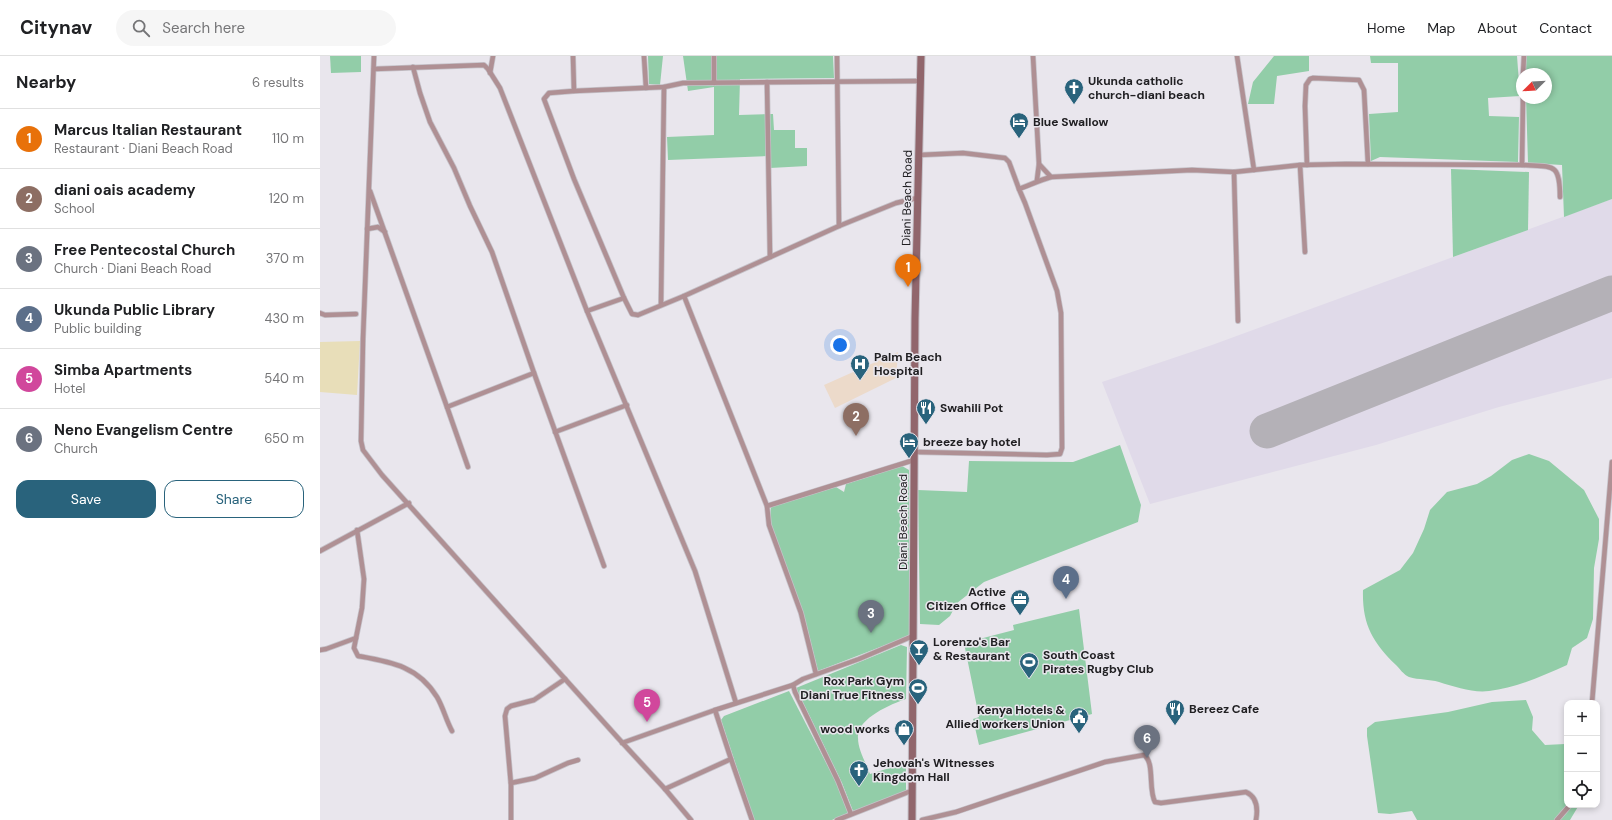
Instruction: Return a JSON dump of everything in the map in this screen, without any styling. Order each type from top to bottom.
[{"type":"main road","name":"Diani Beach Road","points":[[912,820],[911,791],[917,198],[921,56]]},
{"type":"street","points":[[374,56],[364,319],[361,440],[363,450],[382,475],[409,503],[691,820]]},
{"type":"street","points":[[490,73],[493,56]]},
{"type":"street","points":[[573,56],[574,91]]},
{"type":"street","points":[[644,56],[646,88]]},
{"type":"street","points":[[714,56],[714,82]]},
{"type":"street","points":[[836,56],[839,226]]},
{"type":"street","points":[[1033,56],[1039,164],[1036,180]]},
{"type":"street","points":[[1236,56],[1254,170]]},
{"type":"street","points":[[1523,68],[1524,56]]},
{"type":"street","points":[[374,69],[484,65],[500,88],[587,311],[695,571],[736,703]]},
{"type":"street","points":[[413,67],[420,94],[430,122],[454,168],[492,252],[604,566]]},
{"type":"street","points":[[1307,165],[1305,106],[1306,85],[1310,79],[1313,78],[1359,80],[1361,82],[1364,90],[1368,164]]},
{"type":"street","points":[[917,198],[896,203],[839,226],[684,296],[634,315],[624,298],[574,179],[544,99],[549,93],[664,87],[683,83],[920,81]]},
{"type":"street","points":[[767,82],[770,257]]},
{"type":"street","points":[[661,304],[664,87]]},
{"type":"street","points":[[1522,165],[1523,104]]},
{"type":"street","points":[[915,452],[1047,455],[1060,454],[1062,448],[1061,313],[1057,291],[1009,162],[1005,158],[963,153],[919,155]]},
{"type":"street","points":[[1039,164],[1051,177]]},
{"type":"street","points":[[1300,165],[1305,252]]},
{"type":"street","points":[[1019,189],[1030,185],[1036,180],[1051,177],[1192,170],[1234,172],[1300,165],[1522,165],[1551,167],[1556,170],[1560,180],[1560,197]]},
{"type":"street","points":[[1234,172],[1238,321]]},
{"type":"street","points":[[369,187],[468,467]]},
{"type":"street","points":[[367,229],[378,228],[385,232]]},
{"type":"street","points":[[684,296],[767,506],[769,526],[801,613],[816,674]]},
{"type":"street","points":[[587,311],[624,298]]},
{"type":"street","points":[[320,313],[325,315],[356,314],[365,308]]},
{"type":"street","points":[[356,314],[364,319]]},
{"type":"street","points":[[447,407],[534,373]]},
{"type":"street","points":[[556,432],[627,405]]},
{"type":"street","points":[[767,506],[914,460]]},
{"type":"street","points":[[1592,700],[1612,462]]},
{"type":"street","points":[[320,551],[409,503]]},
{"type":"street","points":[[357,530],[364,579],[362,608],[354,648],[358,656],[390,662],[407,668],[430,687],[438,698],[452,731]]},
{"type":"street","points":[[622,742],[794,684],[913,636]]},
{"type":"street","points":[[320,650],[326,650],[356,638]]},
{"type":"street","points":[[511,820],[511,783],[505,716],[506,712],[510,706],[534,700],[565,679]]},
{"type":"street","points":[[794,684],[795,692],[838,780],[851,814]]},
{"type":"street","points":[[715,710],[752,820]]},
{"type":"street","points":[[922,820],[956,812],[1105,762],[1144,755],[1149,760],[1152,796],[1155,802],[1161,803],[1246,792],[1251,794],[1255,801],[1257,809],[1256,820]]},
{"type":"street","points":[[665,789],[731,759]]},
{"type":"street","points":[[511,783],[535,778],[578,760]]},
{"type":"street","points":[[837,820],[911,791]]},
{"type":"street","points":[[1557,820],[1567,808]]},
{"type":"shaded area","points":[[1612,199],[1612,378],[1499,407],[1376,445],[1150,504],[1102,382],[1212,345]]},
{"type":"shaded area","name":"Palm Beach Hospital","points":[[898,352],[896,378],[835,408],[824,385]]},
{"type":"green space","points":[[330,56],[361,56],[361,72],[331,73]]},
{"type":"green space","points":[[648,56],[663,56],[660,85],[649,84]]},
{"type":"green space","points":[[683,56],[833,56],[834,78],[740,79],[739,115],[773,114],[774,130],[795,130],[795,148],[807,148],[807,166],[770,168],[769,156],[668,160],[667,137],[714,135],[714,87],[688,91]]},
{"type":"green space","points":[[1274,56],[1309,56],[1309,71],[1277,76],[1274,104],[1248,104],[1253,82]]},
{"type":"green space","points":[[1370,56],[1517,56],[1516,96],[1488,98],[1489,116],[1519,117],[1518,162],[1380,157],[1371,161],[1369,114],[1398,112],[1398,63],[1371,63]]},
{"type":"green space","points":[[1526,56],[1612,56],[1612,199],[1564,217],[1562,165],[1528,163],[1526,104],[1552,104],[1552,68],[1526,68]]},
{"type":"green space","points":[[1451,169],[1529,172],[1528,230],[1453,257]]},
{"type":"green space","points":[[1120,445],[1141,505],[1138,522],[984,582],[957,603],[950,616],[939,625],[920,624],[918,490],[967,492],[969,461],[1073,462]]},
{"type":"green space","points":[[1529,454],[1549,461],[1584,490],[1599,519],[1599,539],[1594,568],[1593,619],[1587,638],[1572,648],[1567,665],[1529,681],[1509,687],[1489,691],[1470,690],[1407,676],[1388,657],[1370,631],[1364,612],[1363,590],[1400,570],[1413,553],[1424,529],[1430,510],[1447,492],[1477,484],[1491,476],[1512,460]]},
{"type":"green space","points":[[902,466],[909,470],[909,636],[818,671],[803,612],[799,605],[769,524],[771,507],[836,487],[844,492],[846,484]]},
{"type":"green space","name":"South Coast Pirates Rugby Club","points":[[1079,609],[1092,714],[979,745],[973,719],[979,717],[964,643],[1014,630],[1013,625]]},
{"type":"green space","points":[[901,645],[907,647],[906,699],[876,713],[868,719],[859,731],[858,743],[870,774],[906,763],[906,793],[853,811],[842,783],[796,688]]},
{"type":"green space","points":[[789,691],[836,782],[848,813],[832,820],[754,820],[721,720],[724,716]]},
{"type":"green space","points":[[1526,700],[1533,717],[1532,730],[1545,745],[1564,744],[1564,808],[1577,808],[1570,820],[1417,820],[1412,811],[1390,814],[1378,813],[1367,728],[1375,722],[1448,712],[1492,702]]},
{"type":"sand","points":[[360,341],[357,395],[320,392],[320,342]]},
{"type":"runway","points":[[1267,431],[1612,293]]},
{"type":"place","name":"Ukunda catholic church-diani beach","points":[[1074,105]]},
{"type":"place","name":"Blue Swallow","points":[[1019,139]]},
{"type":"place","name":"Marcus Italian Restaurant","points":[[908,287]]},
{"type":"place","name":"Palm Beach Hospital","points":[[860,381]]},
{"type":"place","name":"Swahili Pot","points":[[926,425]]},
{"type":"place","name":"diani oais academy","points":[[856,436]]},
{"type":"place","name":"breeze bay hotel","points":[[909,459]]},
{"type":"place","name":"Ukunda Public Library","points":[[1066,599]]},
{"type":"place","name":"Active Citizen Office","points":[[1020,616]]},
{"type":"place","name":"Free Pentecostal Church","points":[[871,633]]},
{"type":"place","name":"Lorenzo's Bar & Restaurant","points":[[919,666]]},
{"type":"place","name":"South Coast Pirates Rugby Club","points":[[1029,679]]},
{"type":"place","name":"Rox Park Gym Diani True Fitness","points":[[918,705]]},
{"type":"place","name":"Simba Apartments","points":[[647,722]]},
{"type":"place","name":"Bereez Cafe","points":[[1175,726]]},
{"type":"place","name":"Kenya Hotels & Allied workers Union","points":[[1079,734]]},
{"type":"place","name":"wood works","points":[[904,746]]},
{"type":"place","name":"Neno Evangelism Centre","points":[[1147,758]]},
{"type":"place","name":"Jehovah's Witnesses Kingdom Hall","points":[[859,787]]}]
